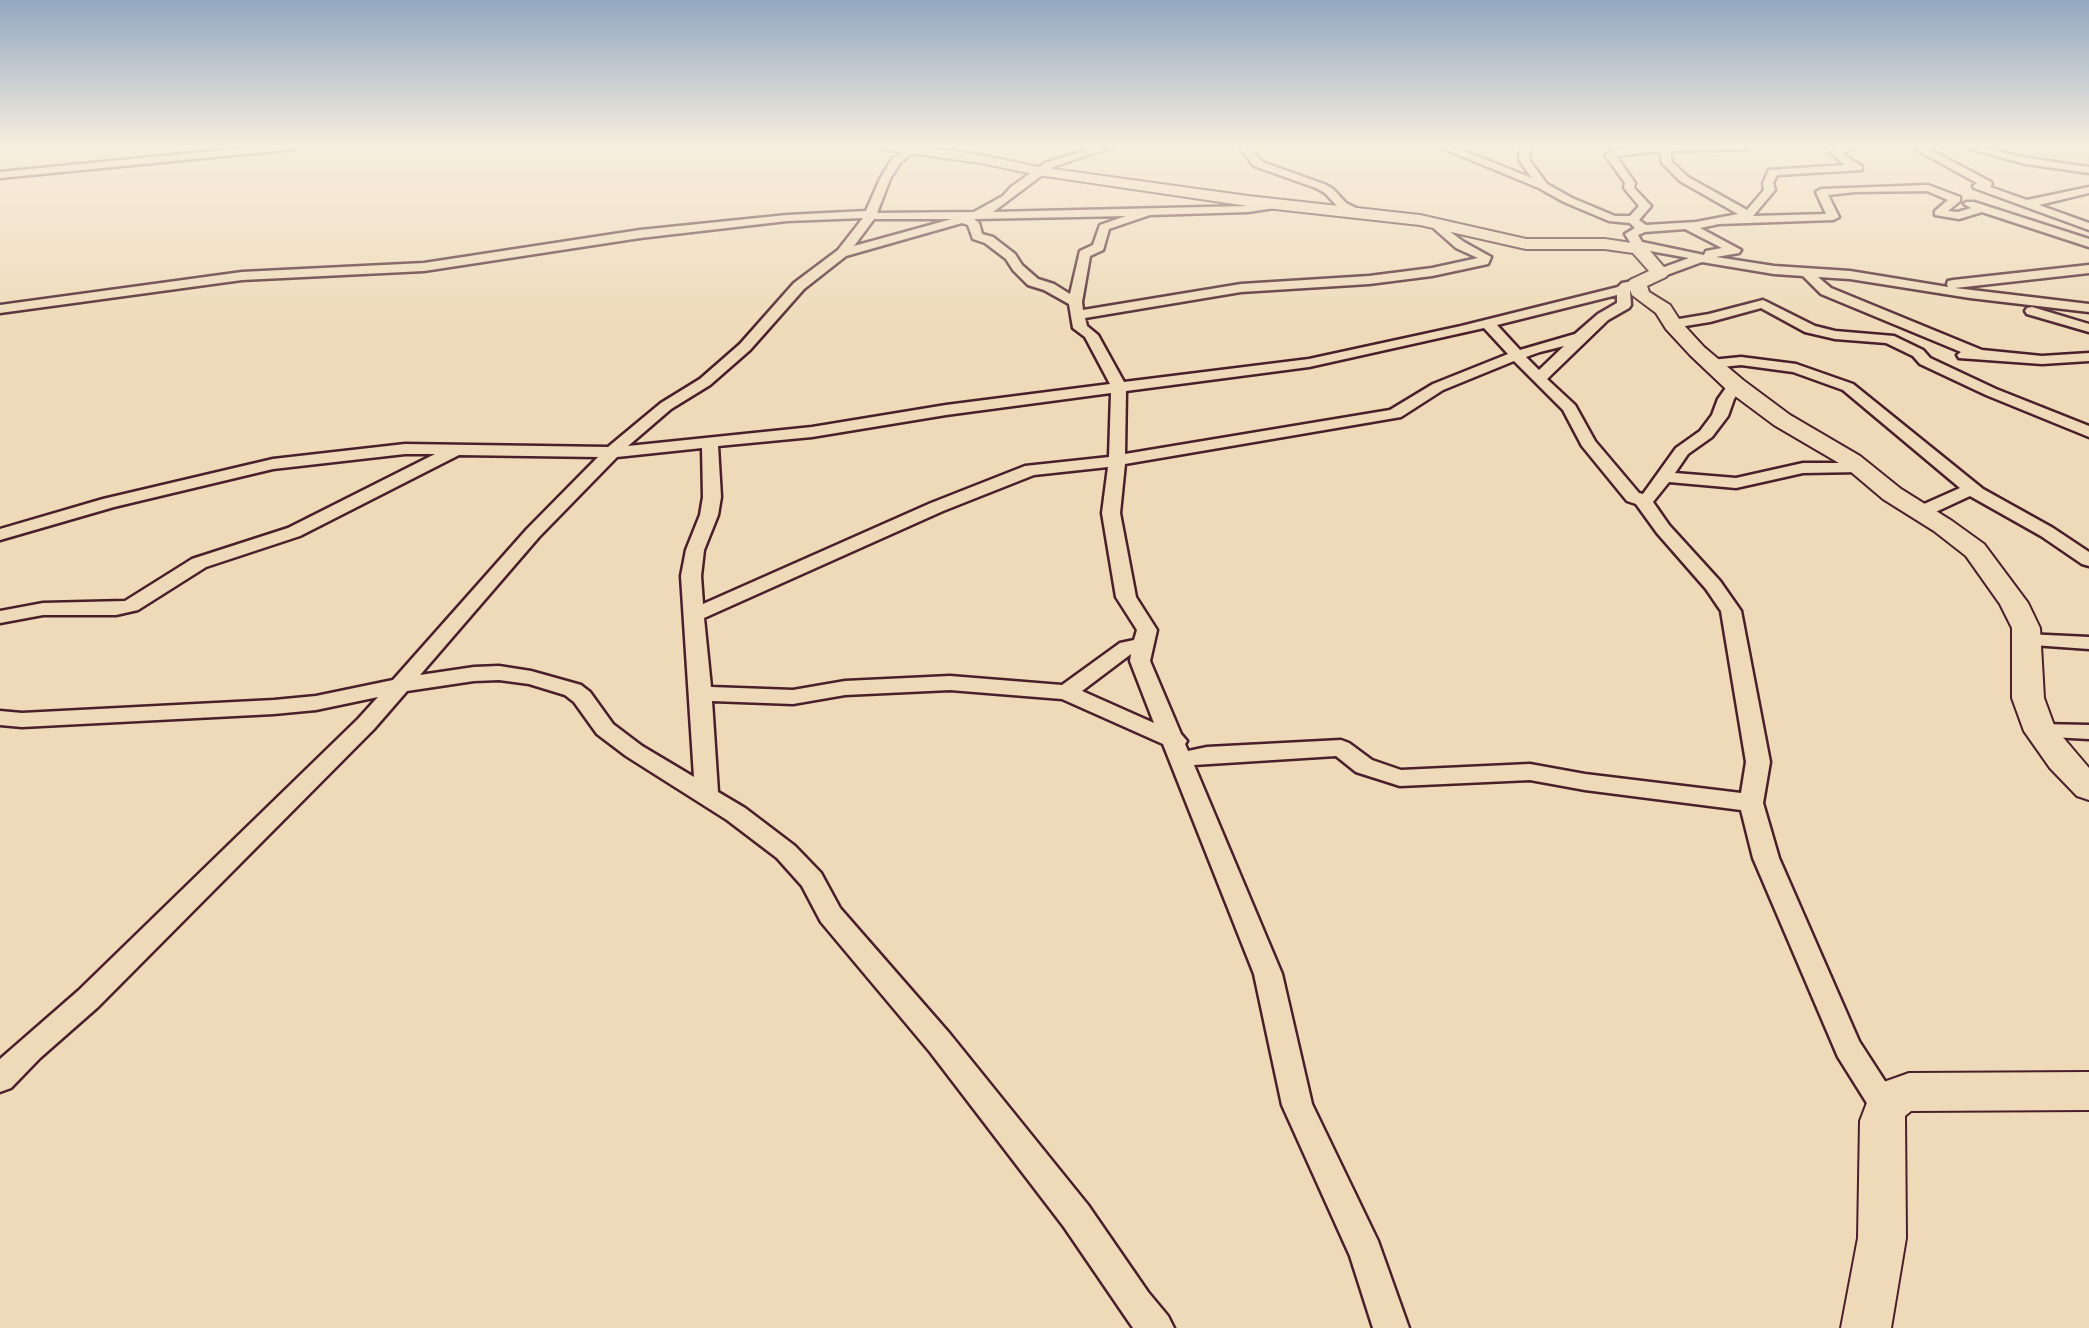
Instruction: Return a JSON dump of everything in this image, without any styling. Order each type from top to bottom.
[{"type":"street","points":[[0,1079],[120,967],[366,724],[533,533],[613,452],[639,427],[705,382],[752,339],[799,286],[842,253],[866,225],[874,208]]},
{"type":"street","points":[[842,253],[968,217],[991,208]]},
{"type":"street","points":[[0,309],[242,276],[424,267],[640,234],[795,217],[871,215],[968,217],[1262,208]]},
{"type":"street","points":[[1319,208],[1434,223],[1526,244],[1636,246],[1756,268],[1806,271],[2089,308]]},
{"type":"street","points":[[1347,208],[1358,212]]},
{"type":"street","points":[[1587,208],[1613,219],[1633,220],[1643,229]]},
{"type":"street","points":[[1633,220],[1643,208]]},
{"type":"street","points":[[1736,208],[1748,215]]},
{"type":"street","points":[[1754,208],[1748,215],[1688,226],[1643,229],[1630,234],[1639,249],[1641,295],[1663,309],[1673,324],[1711,364],[1735,385],[1801,433],[1833,448],[1892,494],[1975,550],[2014,603],[2026,628],[2028,698],[2040,731],[2062,760],[2089,788]]},
{"type":"street","points":[[1719,221],[1833,217],[1829,208]]},
{"type":"street","points":[[1945,208],[1939,213],[1959,216],[1982,208],[2089,243]]},
{"type":"street","points":[[2036,208],[2089,227]]},
{"type":"street","points":[[1066,692],[1135,647],[1147,630],[1126,597],[1111,513],[1117,460],[1119,387],[1091,335],[1080,328],[1076,308],[1084,254],[1099,247],[1104,227],[1151,211]]},
{"type":"street","points":[[968,217],[973,223],[976,236],[989,240],[1011,257],[1017,267],[1033,282],[1049,287],[1076,308],[1095,313],[1241,288],[1369,280],[1432,272],[1484,261],[1485,257],[1460,245],[1434,223]]},
{"type":"street","points":[[2041,227],[2069,221]]},
{"type":"street","points":[[0,535],[109,503],[273,464],[365,452],[459,448],[613,452],[710,443],[812,432],[946,410],[1309,363],[1383,348],[1640,282],[1694,258],[1735,250],[1688,226]]},
{"type":"street","points":[[1931,288],[1987,279],[2089,269]]},
{"type":"street","points":[[1806,271],[1826,291],[1979,354]]},
{"type":"street","points":[[1539,379],[1580,337],[1604,317],[1624,305],[1640,282]]},
{"type":"street","points":[[1970,294],[2089,328]]},
{"type":"street","points":[[1673,324],[1710,318],[1763,304],[1810,329],[1835,334],[1889,339],[1918,354],[1925,361],[1991,392],[2089,432]]},
{"type":"street","points":[[1487,322],[1515,355],[1570,408],[1588,443],[1633,497],[1642,500],[1649,498],[1682,451],[1706,434],[1720,416],[1726,399],[1735,385]]},
{"type":"street","points":[[695,615],[937,507],[1031,470],[1117,460],[1395,414],[1438,387],[1515,355],[1580,337]]},
{"type":"street","points":[[1925,361],[1979,354],[2051,360],[2089,357]]},
{"type":"street","points":[[2051,360],[2089,371]]},
{"type":"street","points":[[1711,364],[1741,361],[1796,368],[1848,387],[1972,489],[2047,532],[2089,560]]},
{"type":"street","points":[[706,796],[701,694],[691,576],[695,550],[709,515],[712,497],[710,443]]},
{"type":"street","points":[[0,617],[44,609],[116,609],[131,606],[199,563],[294,532],[459,448]]},
{"type":"street","points":[[1664,476],[1736,483],[1803,468],[1860,467]]},
{"type":"street","points":[[1921,512],[1972,489]]},
{"type":"street","points":[[1642,500],[1663,529],[1713,585],[1731,611],[1758,762],[1751,803],[1766,858],[1848,1048],[1886,1106]]},
{"type":"street","points":[[2026,640],[2089,643]]},
{"type":"street","points":[[1135,647],[1268,974],[1297,1105],[1366,1253],[1391,1328]]},
{"type":"street","points":[[0,718],[22,720],[274,707],[316,703],[401,685],[474,674],[499,673],[531,678],[573,690],[582,697],[612,735],[634,752],[736,814],[786,852],[812,880],[830,915],[940,1044],[1076,1216],[1136,1304],[1156,1328]]},
{"type":"street","points":[[701,694],[794,697],[845,688],[950,683],[1066,692],[1175,749],[1207,755],[1341,748],[1364,766],[1400,778],[1530,772],[1585,782],[1751,803]]},
{"type":"street","points":[[2040,731],[2089,732]]},
{"type":"street","points":[[1866,1328],[1882,1238],[1882,1120],[1886,1106],[1896,1097],[1910,1092],[2089,1091]]}]
